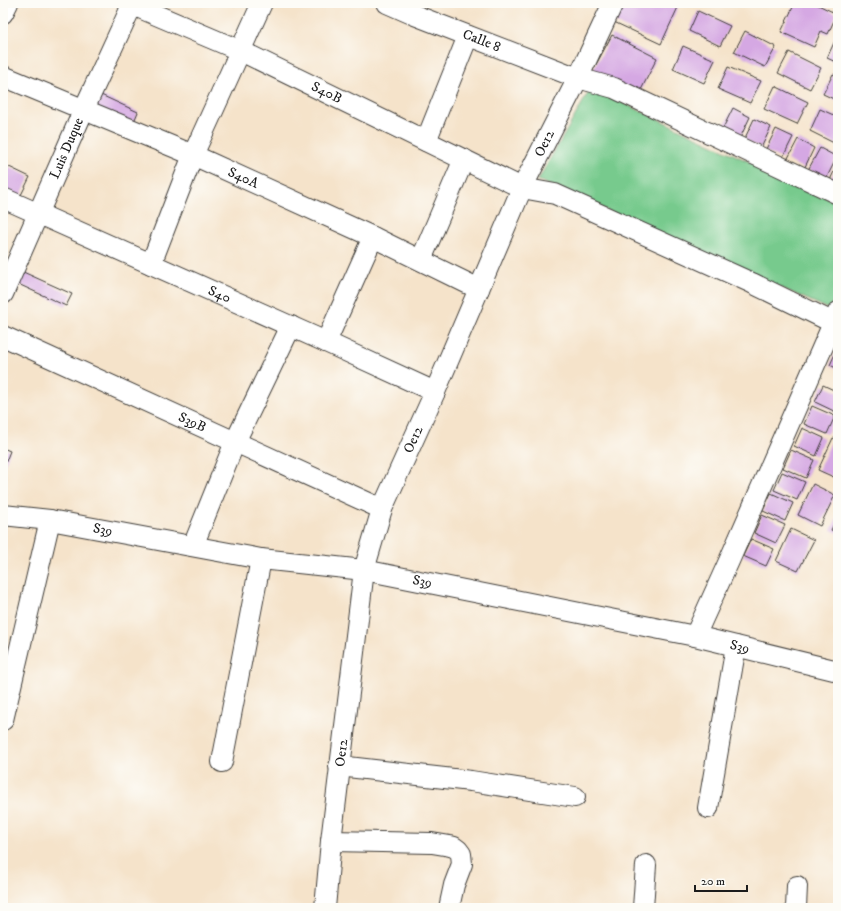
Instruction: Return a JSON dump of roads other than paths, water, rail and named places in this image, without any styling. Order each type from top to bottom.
[{"type":"street","points":[[3,13],[8,3]]},
{"type":"street","points":[[151,264],[193,155],[262,3]]},
{"type":"street","name":"Calle 8","points":[[387,3],[414,8],[468,36],[578,78],[614,88],[838,194]]},
{"type":"street","name":"Oe12","points":[[325,908],[339,766],[364,570],[382,509],[435,392],[522,188],[578,78],[613,3]]},
{"type":"street","name":"S40B","points":[[132,4],[241,51],[522,188],[555,194],[836,320]]},
{"type":"street","name":"Luis Duque","points":[[3,294],[132,4]]},
{"type":"street","points":[[426,141],[468,36]]},
{"type":"street","name":"S40A","points":[[3,76],[193,155],[373,237],[479,289]]},
{"type":"street","points":[[421,260],[464,159]]},
{"type":"street","name":"S40","points":[[3,198],[291,326],[435,392]]},
{"type":"street","points":[[326,342],[373,237]]},
{"type":"street","points":[[695,636],[836,320]]},
{"type":"street","points":[[193,546],[235,442],[291,326]]},
{"type":"street","name":"S39B","points":[[3,336],[382,509]]},
{"type":"street","name":"S39","points":[[3,515],[50,520],[261,559],[364,570],[695,636],[838,671]]},
{"type":"street","points":[[3,720],[50,520]]},
{"type":"street","points":[[222,762],[261,559]]},
{"type":"street","points":[[708,808],[736,646]]},
{"type":"street","points":[[339,766],[471,781],[575,797]]},
{"type":"street","points":[[331,840],[432,844],[450,846],[458,850],[462,859],[462,864],[454,885],[449,908]]},
{"type":"street","points":[[643,908],[646,865]]},
{"type":"street","points":[[796,908],[797,886]]}]
